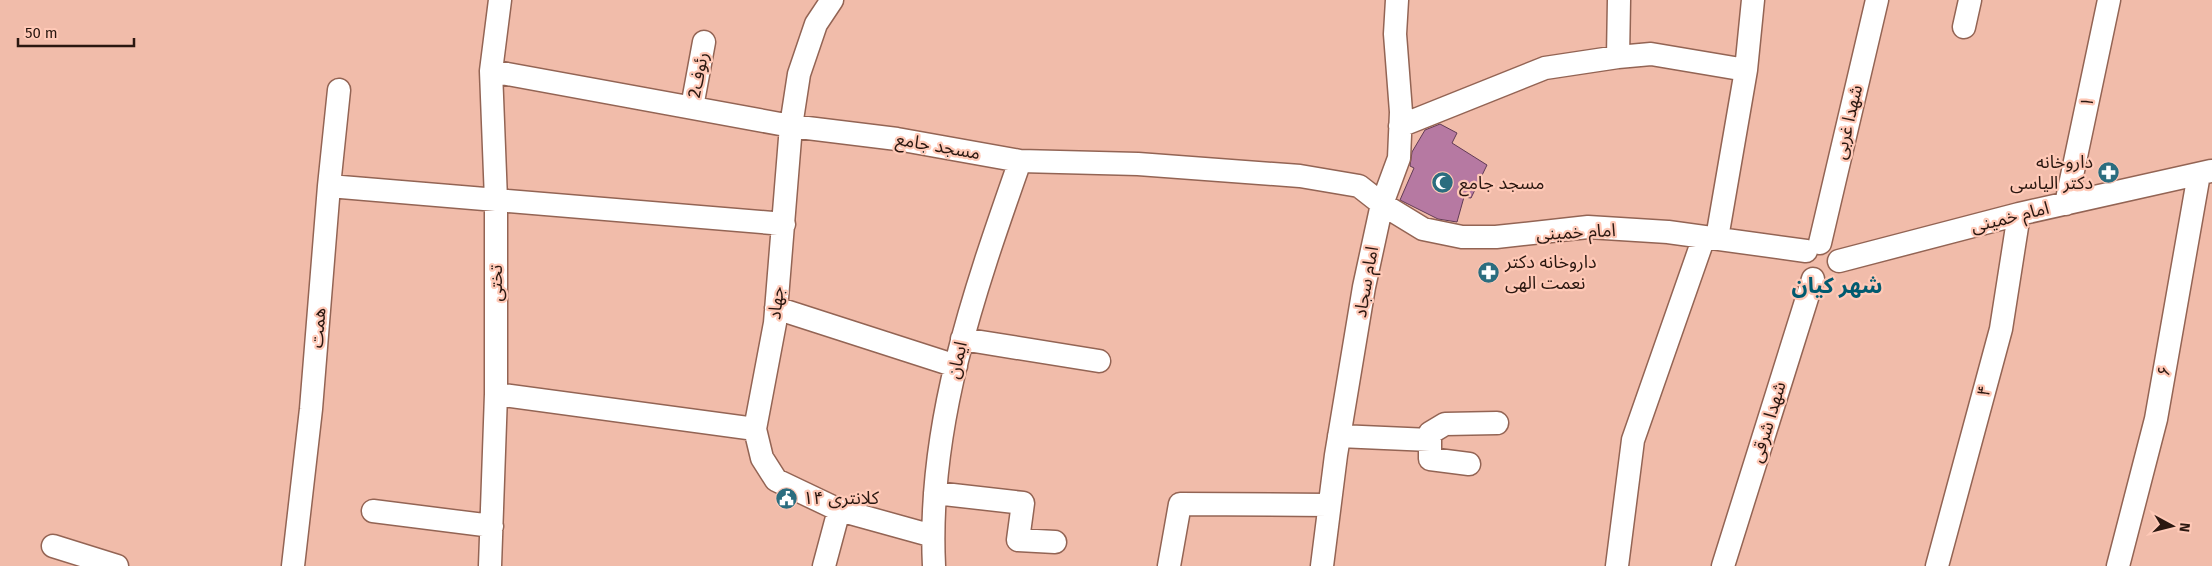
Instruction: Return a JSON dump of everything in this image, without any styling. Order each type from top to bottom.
[{"type":"street","name":"تختی","points":[[490,566],[496,394],[496,200],[491,71],[500,0]]},
{"type":"street","name":"جهاد","points":[[832,0],[816,24],[799,74],[791,126],[776,308],[754,429],[762,458],[776,480],[839,510],[933,536]]},
{"type":"street","name":"امام سجاد","points":[[1322,566],[1328,505],[1369,262],[1382,204],[1398,158],[1400,126],[1394,34],[1397,0]]},
{"type":"street","points":[[1618,57],[1619,0]]},
{"type":"street","points":[[1617,566],[1633,440],[1710,237],[1746,70],[1752,0]]},
{"type":"street","name":"شهدا غربی","points":[[1813,247],[1877,0]]},
{"type":"street","points":[[1964,26],[1970,0]]},
{"type":"street","name":"۱","points":[[2066,204],[2109,0]]},
{"type":"street","name":"رئوف2","points":[[692,107],[704,42]]},
{"type":"street","points":[[1400,126],[1546,68],[1651,54],[1746,70]]},
{"type":"street","name":"مسجد جامع","points":[[491,71],[791,126],[897,139],[1020,160],[1138,164],[1300,176],[1359,186],[1382,204]]},
{"type":"street","name":"همت","points":[[293,566],[311,408],[329,186],[340,90]]},
{"type":"street","name":"ایمان","points":[[934,566],[935,493],[941,432],[962,339],[989,250],[1020,160]]},
{"type":"street","name":"امام خمینی","points":[[1839,261],[2019,214],[2208,170]]},
{"type":"street","name":"۶","points":[[2118,566],[2156,419],[2208,170]]},
{"type":"street","points":[[329,186],[784,224]]},
{"type":"street","name":"امام خمینی","points":[[1382,204],[1424,229],[1462,237],[1496,237],[1588,227],[1813,247]]},
{"type":"street","name":"۴","points":[[1937,566],[2001,329],[2019,214]]},
{"type":"street","points":[[1826,244],[1836,250],[1839,261],[1836,273],[1831,277],[1819,280],[1809,276],[1803,266],[1803,256],[1813,247],[1826,244]]},
{"type":"street","name":"شهدا شرقی","points":[[1723,566],[1813,278]]},
{"type":"street","points":[[776,308],[956,366]]},
{"type":"street","points":[[962,339],[1099,361]]},
{"type":"street","points":[[496,394],[754,429]]},
{"type":"street","points":[[1469,464],[1430,460],[1430,433],[1445,424],[1497,423]]},
{"type":"street","points":[[1339,436],[1430,440]]},
{"type":"street","points":[[935,493],[1023,503],[1018,540],[1055,542]]},
{"type":"street","points":[[1169,566],[1180,504],[1328,505]]},
{"type":"street","points":[[824,566],[839,510]]},
{"type":"street","points":[[373,511],[492,526]]},
{"type":"street","points":[[53,546],[116,566]]},
{"type":"building","name":"مسجد جامع","points":[[1440,124],[1457,133],[1452,143],[1487,165],[1471,198],[1464,197],[1457,222],[1438,219],[1400,200],[1414,168],[1410,166],[1412,152],[1425,130]]},
{"type":"place","name":"داروخانه دکتر الیاسی","points":[[2109,172]]},
{"type":"place","name":"مسجد جامع","points":[[1443,183]]},
{"type":"place","name":"داروخانه دکتر نعمت الهی","points":[[1489,272]]},
{"type":"place","name":"کلانتری ۱۴","points":[[787,498]]},
{"type":"district","name":"شهر کیان","points":[[1837,285]]}]
